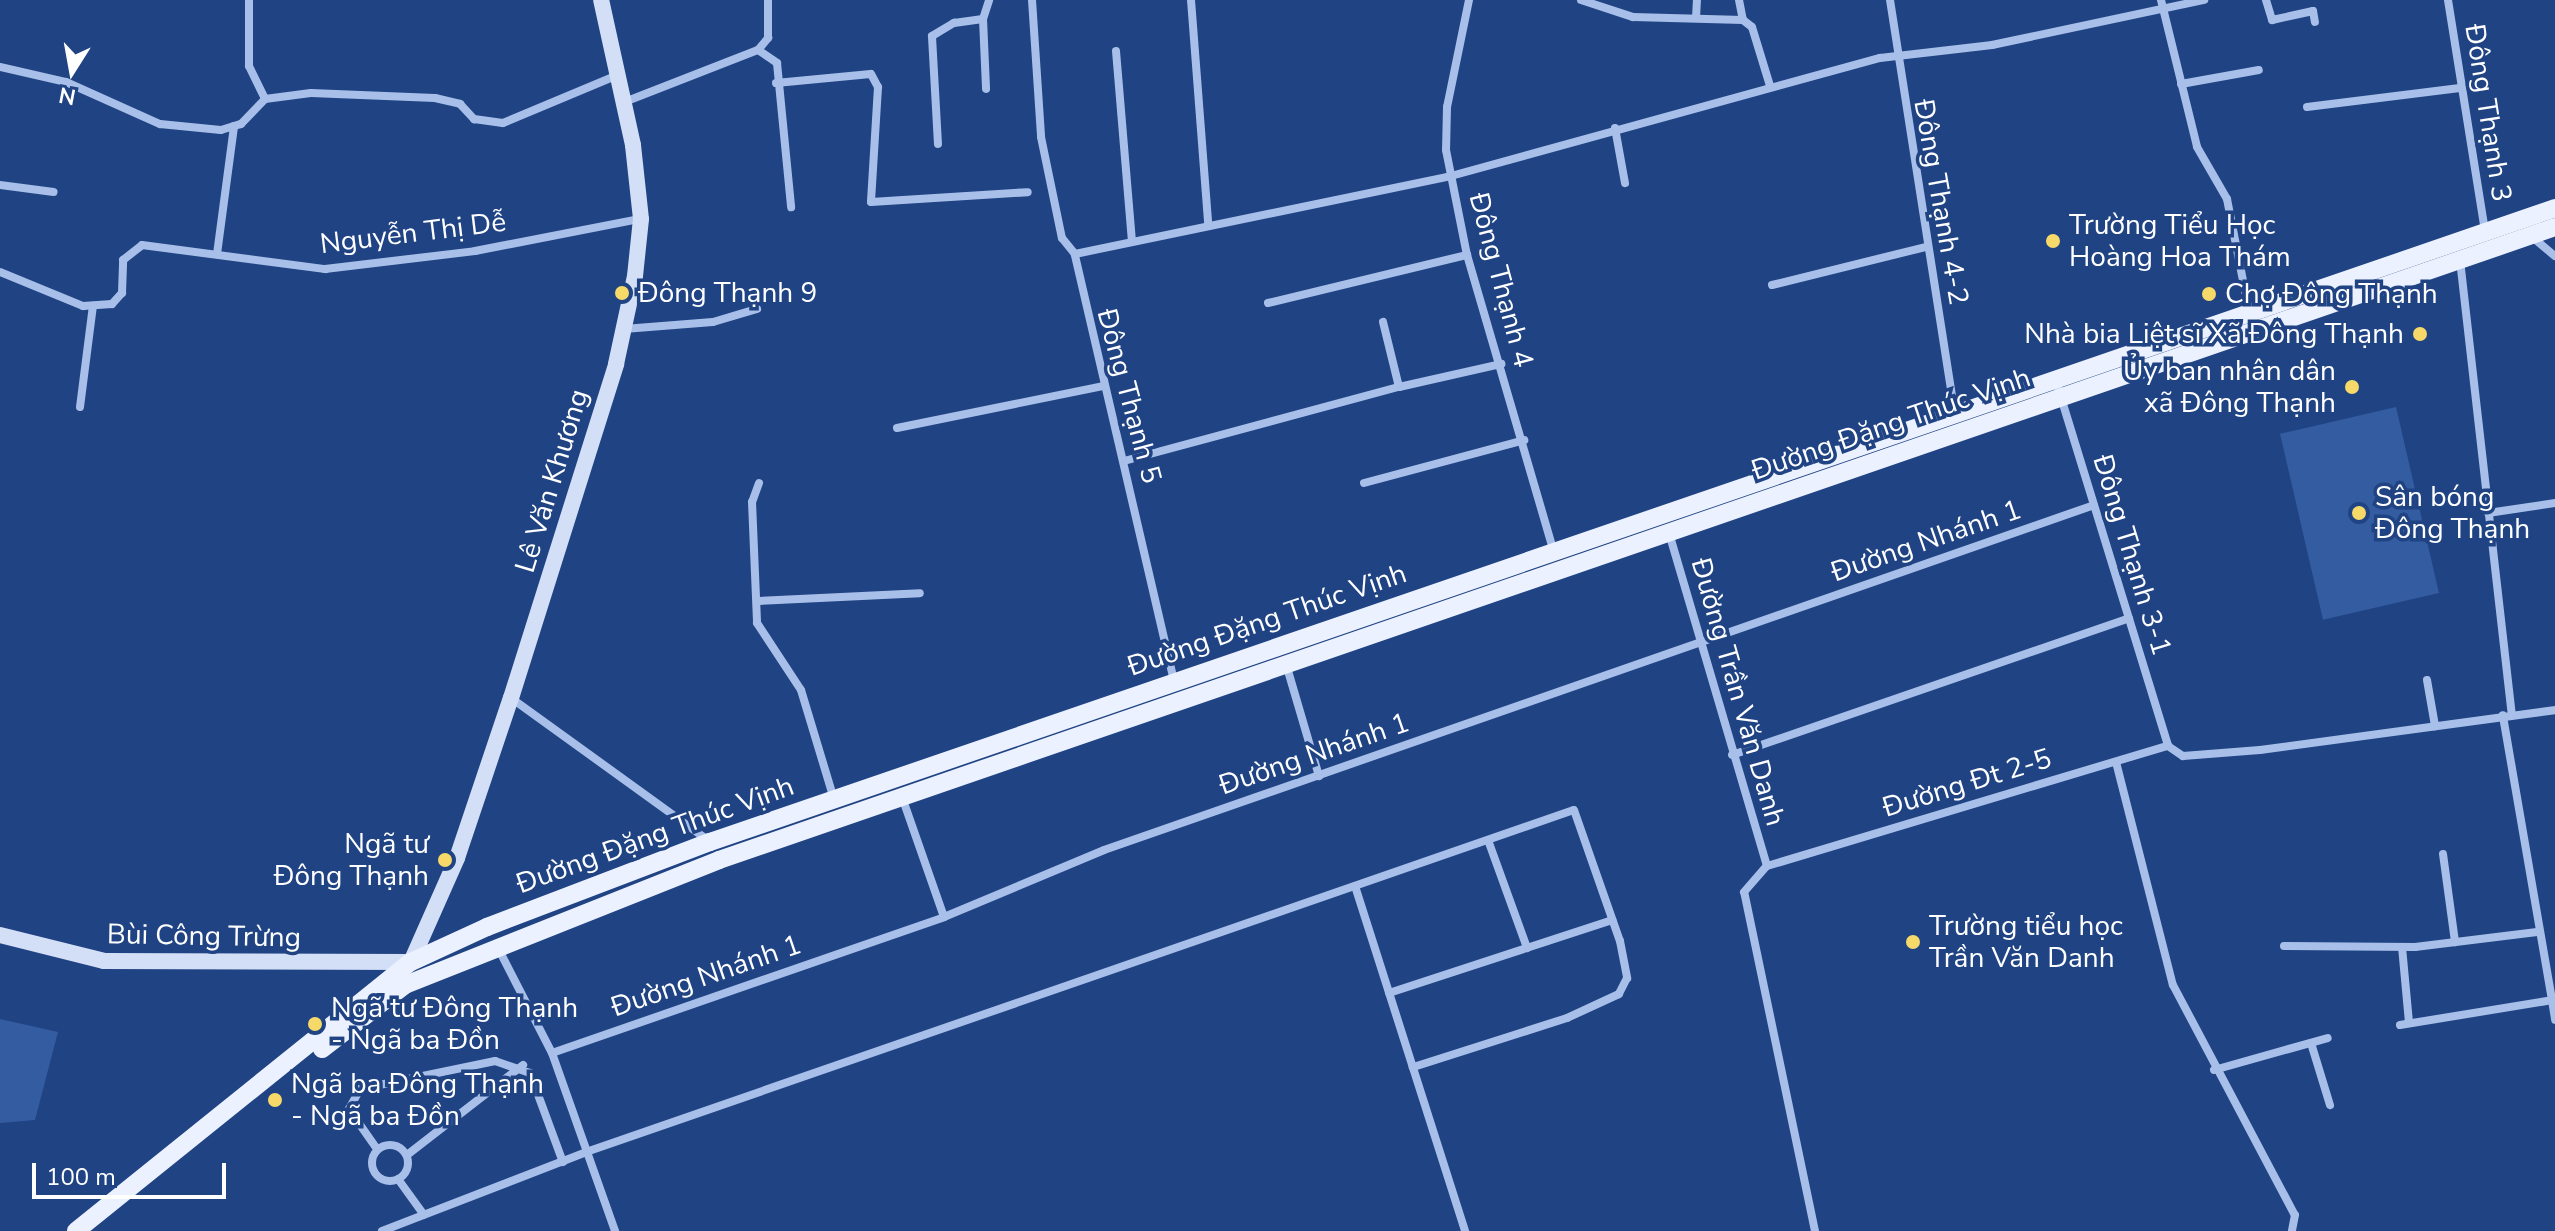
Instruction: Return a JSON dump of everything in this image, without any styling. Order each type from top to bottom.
[{"type":"main road","name":"Lê Văn Khương","points":[[414,970],[457,858],[511,698],[624,329],[641,219],[627,101],[601,0]]},
{"type":"main road","name":"Đường Đặng Thúc Vịnh","points":[[90,1231],[414,970],[1286,663],[1954,411],[2058,386],[2460,259],[2490,240],[2555,208]]},
{"type":"main road","name":"Đường Đặng Thúc Vịnh","points":[[76,1231],[414,970],[710,842],[1174,682],[1557,559],[1668,530],[2249,312],[2490,240],[2530,236],[2555,227]]},
{"type":"main road","name":"Bùi Công Trừng","points":[[0,935],[104,961],[414,970]]},
{"type":"street","points":[[249,0],[249,66],[265,99]]},
{"type":"street","points":[[627,101],[758,50],[768,38],[768,0]]},
{"type":"street","points":[[986,89],[983,19],[989,0]]},
{"type":"street","name":"Đông Thạnh 5","points":[[1032,0],[1041,137],[1062,238],[1075,254],[1103,386],[1124,461],[1174,682]]},
{"type":"street","points":[[1191,0],[1208,223]]},
{"type":"street","name":"Đông Thạnh 4","points":[[1469,0],[1447,107],[1451,176],[1467,255],[1557,559]]},
{"type":"street","points":[[1581,0],[1633,17],[1743,20],[1752,27],[1770,86]]},
{"type":"street","points":[[1696,18],[1697,0]]},
{"type":"street","points":[[1739,0],[1743,20]]},
{"type":"street","name":"Đông Thạnh 4-2","points":[[1890,0],[1894,55],[1954,411]]},
{"type":"street","points":[[1075,254],[1208,223],[1451,176],[1615,128],[1894,55],[1992,45],[2162,5],[2204,0]]},
{"type":"street","points":[[2266,0],[2272,20],[2313,11],[2315,22]]},
{"type":"street","name":"Đông Thạnh 3","points":[[2448,0],[2460,88],[2490,240]]},
{"type":"street","points":[[2162,5],[2197,147],[2227,199],[2249,312]]},
{"type":"street","points":[[938,144],[932,36],[954,23],[983,19]]},
{"type":"street","points":[[758,50],[777,63],[776,83],[791,207]]},
{"type":"street","points":[[1116,51],[1132,240]]},
{"type":"street","points":[[0,67],[66,82],[160,124],[234,126]]},
{"type":"street","points":[[2181,84],[2259,70]]},
{"type":"street","points":[[776,83],[871,74],[878,87],[871,202],[1028,192]]},
{"type":"street","points":[[217,254],[234,126],[265,99],[311,93],[435,98],[460,104],[474,119],[503,123],[620,75]]},
{"type":"street","points":[[2307,107],[2460,88]]},
{"type":"street","points":[[1615,128],[1625,183]]},
{"type":"street","points":[[0,185],[54,192]]},
{"type":"street","name":"Nguyễn Thị Dễ","points":[[93,306],[112,304],[122,293],[129,249],[217,254],[325,269],[475,251],[641,219]]},
{"type":"street","points":[[2530,236],[2555,256]]},
{"type":"street","points":[[1772,285],[1926,247]]},
{"type":"street","points":[[1268,303],[1467,255]]},
{"type":"street","points":[[2460,259],[2508,714],[2537,932],[2555,1020]]},
{"type":"street","points":[[0,272],[26,287],[93,306],[80,407]]},
{"type":"street","points":[[624,329],[713,322],[757,309]]},
{"type":"street","points":[[1383,322],[1399,387]]},
{"type":"street","points":[[1124,461],[1399,387],[1501,364]]},
{"type":"street","points":[[897,428],[1103,386]]},
{"type":"street","name":"Đông Thạnh 3-1","points":[[2058,386],[2168,746]]},
{"type":"street","points":[[1364,483],[1524,440]]},
{"type":"street","points":[[759,483],[752,502],[759,601],[757,623],[801,690],[834,799]]},
{"type":"street","points":[[2488,513],[2555,503]]},
{"type":"street","name":"Đường Nhánh 1","points":[[552,1053],[944,917],[1104,850],[2094,505]]},
{"type":"street","name":"Đường Trần Văn Danh","points":[[1668,530],[1767,866]]},
{"type":"street","points":[[759,601],[920,593]]},
{"type":"street","points":[[1732,755],[2129,618]]},
{"type":"street","points":[[1286,663],[1319,776]]},
{"type":"street","points":[[2427,680],[2435,726]]},
{"type":"street","points":[[511,698],[710,842]]},
{"type":"street","name":"Đường Đt 2-5","points":[[1767,866],[2168,746],[2183,756],[2555,710]]},
{"type":"street","points":[[2116,762],[2173,985],[2296,1229]]},
{"type":"street","points":[[902,797],[944,917]]},
{"type":"street","points":[[382,1231],[589,1151],[1574,810],[1612,920],[1627,978],[1619,994],[1567,1018],[1413,1067]]},
{"type":"street","points":[[1488,840],[1527,948]]},
{"type":"street","points":[[2443,854],[2455,942]]},
{"type":"street","points":[[1767,866],[1744,892],[1815,1231]]},
{"type":"street","points":[[1355,886],[1465,1231]]},
{"type":"street","points":[[1389,993],[1612,920]]},
{"type":"street","points":[[2284,946],[2402,947],[2537,932]]},
{"type":"street","points":[[495,944],[552,1053],[615,1231]]},
{"type":"street","points":[[2402,947],[2404,1024],[2552,1000]]},
{"type":"street","points":[[2214,1070],[2328,1038]]},
{"type":"street","points":[[2311,1043],[2330,1105]]},
{"type":"street","points":[[424,1215],[398,1179],[373,1171],[377,1149],[349,1109],[365,1086],[495,1061],[523,1065]]},
{"type":"street","points":[[523,1065],[563,1162]]},
{"type":"street","points":[[398,1179],[407,1155],[523,1065]]},
{"type":"street","points":[[377,1149],[393,1144],[407,1155]]},
{"type":"shaded area","name":"Sân bóng Đông Thạnh","points":[[2396,407],[2439,593],[2323,620],[2280,434]]},
{"type":"shaded area","points":[[0,1019],[58,1032],[35,1120],[0,1123]]},
{"type":"place","name":"Trường Tiểu Học Hoàng Hoa Thám","points":[[2053,241]]},
{"type":"place","name":"Đông Thạnh 9","points":[[622,293]]},
{"type":"place","name":"Chợ Đông Thạnh","points":[[2209,294]]},
{"type":"place","name":"Nhà bia Liệt sĩ Xã Đông Thạnh","points":[[2420,334]]},
{"type":"place","name":"Ủy ban nhân dân xã Đông Thạnh","points":[[2352,387]]},
{"type":"place","name":"Sân bóng Đông Thạnh","points":[[2359,513]]},
{"type":"place","name":"Ngã tư Đông Thạnh","points":[[445,860]]},
{"type":"place","name":"Trường tiểu học Trần Văn Danh","points":[[1913,942]]},
{"type":"place","name":"Ngã tư Đông Thạnh - Ngã ba Đồn","points":[[315,1024]]},
{"type":"place","name":"Ngã ba Đông Thạnh - Ngã ba Đồn","points":[[275,1100]]}]
